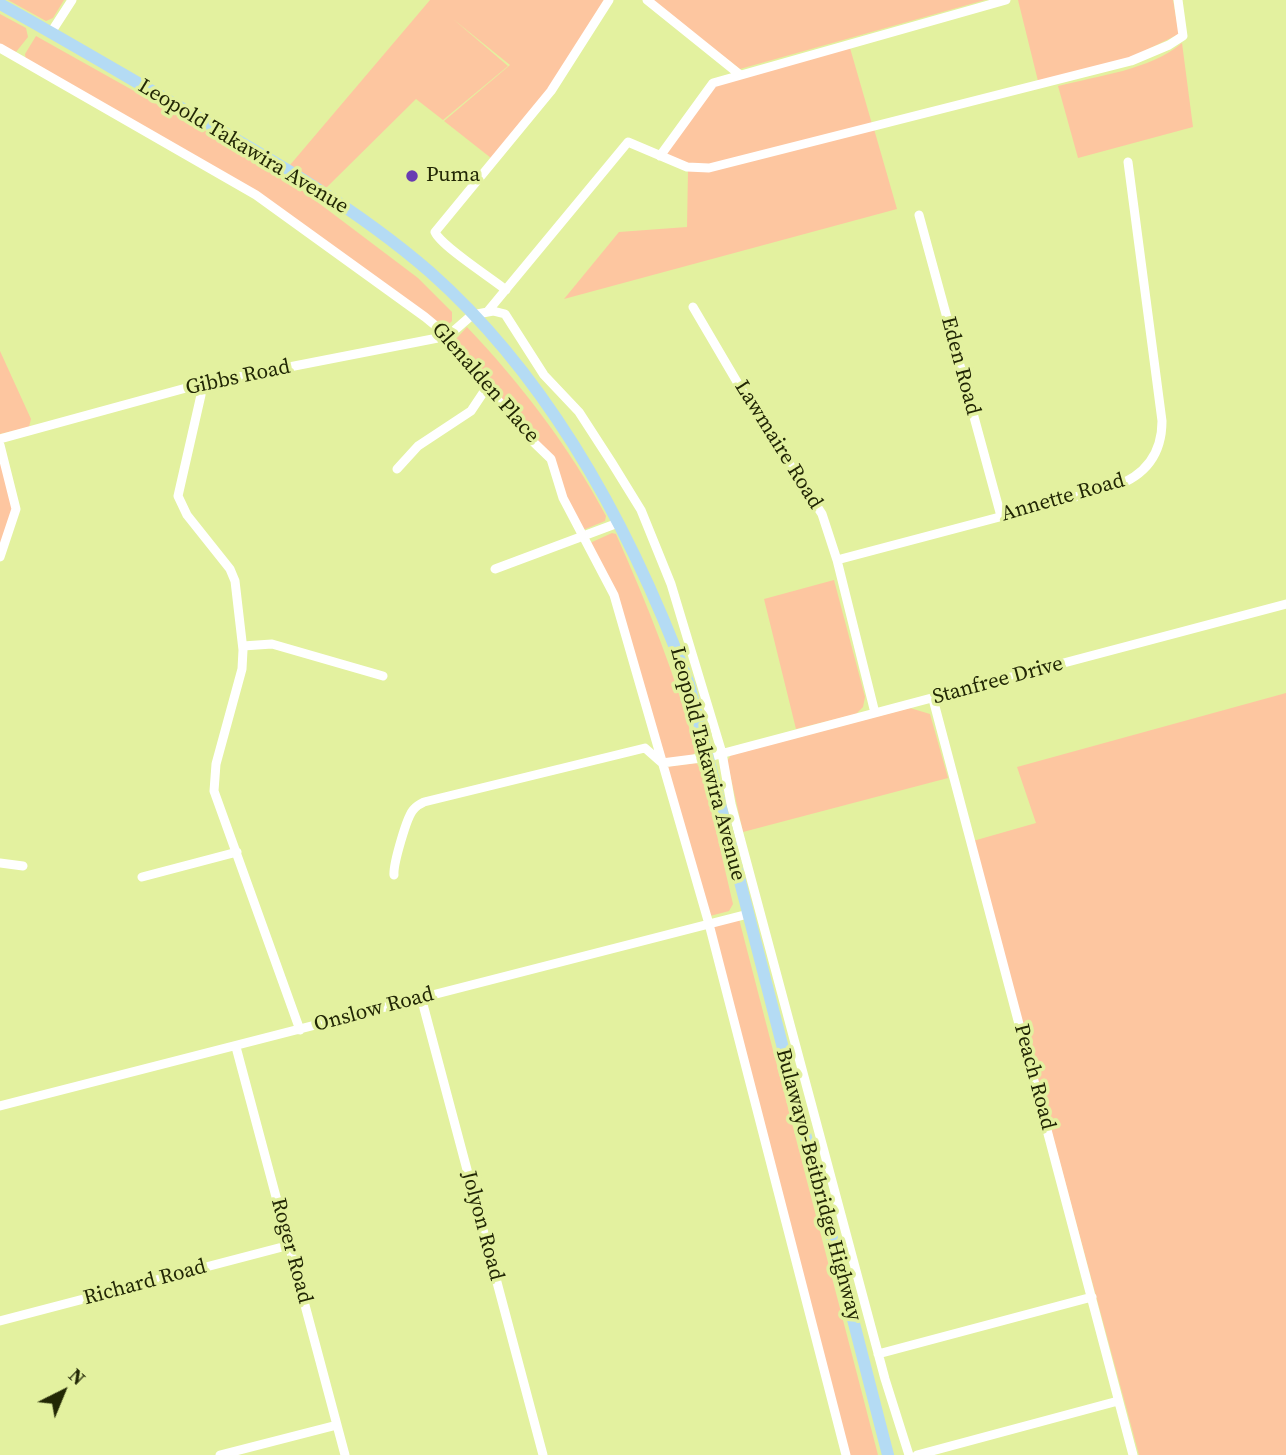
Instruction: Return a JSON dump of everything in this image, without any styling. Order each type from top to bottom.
[{"type":"highway","name":"Leopold Takawira Avenue","points":[[0,4],[52,31],[282,165],[337,201],[430,273],[472,315],[573,442],[661,609],[716,755],[748,890],[748,914]]},
{"type":"highway","name":"Bulawayo-Beitbridge Highway","points":[[748,914],[888,1455]]},
{"type":"street","points":[[52,31],[72,0]]},
{"type":"street","points":[[506,290],[479,268],[466,262],[435,232],[551,91],[609,0]]},
{"type":"street","points":[[647,0],[739,74]]},
{"type":"street","points":[[660,156],[713,83],[1006,0]]},
{"type":"street","points":[[488,311],[628,142],[687,167],[709,168],[1131,61],[1169,46],[1183,36],[1178,0]]},
{"type":"street","name":"Glenalden Place","points":[[0,48],[256,195],[448,336],[522,431],[551,459],[563,498],[614,595],[709,924],[846,1455]]},
{"type":"street","name":"Annette Road","points":[[837,560],[1126,482],[1140,474],[1159,450],[1162,421],[1128,162]]},
{"type":"street","name":"Eden Road","points":[[919,215],[1001,516]]},
{"type":"street","name":"Lawmaire Road","points":[[693,307],[763,425],[817,504],[837,560],[875,713]]},
{"type":"street","points":[[448,336],[472,315],[488,311],[502,312],[513,323],[544,374],[579,412],[641,510],[671,584],[716,755]]},
{"type":"street","name":"Gibbs Road","points":[[0,439],[197,385],[448,336]]},
{"type":"street","points":[[197,385],[201,395],[178,496],[187,515],[230,569],[235,581],[243,646],[242,669],[214,777],[214,790],[300,1030]]},
{"type":"street","points":[[397,469],[418,446],[471,411],[487,387]]},
{"type":"street","points":[[0,445],[16,509],[0,557]]},
{"type":"street","points":[[495,569],[618,523]]},
{"type":"street","name":"Stanfree Drive","points":[[662,763],[716,755],[1286,604]]},
{"type":"street","points":[[243,646],[272,643],[383,676]]},
{"type":"street","name":"Peach Road","points":[[933,699],[1133,1455]]},
{"type":"street","points":[[394,875],[393,861],[405,836],[412,809],[424,802],[645,748],[662,763]]},
{"type":"street","points":[[142,877],[237,852]]},
{"type":"street","points":[[0,863],[23,866]]},
{"type":"street","points":[[748,890],[793,1035],[878,1354],[909,1455]]},
{"type":"street","name":"Onslow Road","points":[[0,1106],[748,914]]},
{"type":"street","name":"Jolyon Road","points":[[421,997],[543,1455]]},
{"type":"street","points":[[777,1027],[793,1035]]},
{"type":"street","name":"Roger Road","points":[[236,1047],[345,1455]]},
{"type":"street","name":"Richard Road","points":[[0,1321],[290,1245]]},
{"type":"street","points":[[878,1354],[1092,1297]]},
{"type":"street","points":[[917,1455],[1118,1401]]},
{"type":"street","points":[[220,1455],[337,1425]]},
{"type":"shaded area","points":[[8,0],[64,0],[53,18],[46,21]]},
{"type":"shaded area","points":[[430,0],[604,0],[548,90],[491,158],[444,121],[510,65],[453,19],[508,66],[443,120],[416,99],[325,189],[290,165]]},
{"type":"shaded area","points":[[651,0],[985,0],[740,69]]},
{"type":"shaded area","points":[[1018,0],[1173,0],[1179,34],[1128,59],[1038,81]]},
{"type":"shaded area","points":[[0,14],[26,28],[28,37],[16,52],[0,46]]},
{"type":"shaded area","points":[[36,36],[275,170],[418,278],[452,312],[452,321],[445,328],[257,193],[26,60],[25,54]]},
{"type":"shaded area","points":[[1182,43],[1193,127],[1078,158],[1058,86],[1139,66],[1155,60]]},
{"type":"shaded area","points":[[850,48],[872,124],[708,165],[687,164],[665,154],[715,85]]},
{"type":"shaded area","points":[[874,129],[897,209],[564,299],[619,232],[687,227],[688,171]]},
{"type":"shaded area","points":[[467,327],[525,393],[560,440],[592,490],[606,516],[605,521],[583,530],[564,496],[556,470],[455,340]]},
{"type":"shaded area","points":[[0,351],[31,419],[29,427],[0,434]]},
{"type":"shaded area","points":[[0,460],[13,506],[0,545]]},
{"type":"shaded area","points":[[612,533],[616,534],[639,588],[680,696],[696,752],[684,759],[662,757],[616,595],[590,543]]},
{"type":"shaded area","points":[[834,580],[865,697],[863,707],[856,714],[796,729],[764,599]]},
{"type":"shaded area","points":[[1286,693],[1286,1455],[1139,1455],[973,841],[1036,823],[1017,767]]},
{"type":"shaded area","points":[[910,708],[930,714],[948,778],[743,832],[727,761],[731,755]]},
{"type":"shaded area","points":[[696,763],[701,767],[733,904],[729,911],[710,916],[665,767]]},
{"type":"shaded area","points":[[739,919],[878,1455],[848,1455],[711,925]]},
{"type":"place","name":"Puma","points":[[412,176]]}]
